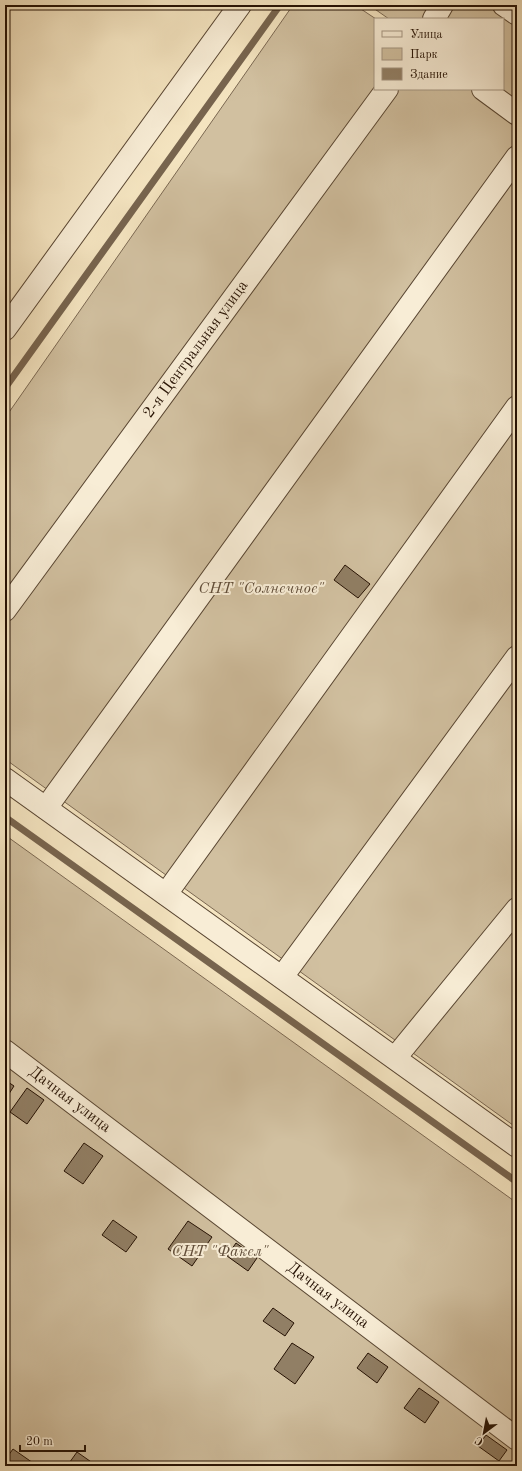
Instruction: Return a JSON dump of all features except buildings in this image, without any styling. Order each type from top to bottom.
[{"type":"street","points":[[5,330],[240,5]]},
{"type":"street","points":[[435,18],[442,5]]},
{"type":"street","points":[[504,5],[517,14]]},
{"type":"street","name":"2-я Центральная улица","points":[[5,610],[386,90]]},
{"type":"street","points":[[483,90],[517,114]]},
{"type":"street","points":[[46,808],[517,157]]},
{"type":"street","points":[[166,894],[517,407]]},
{"type":"street","points":[[282,977],[517,657]]},
{"type":"street","points":[[5,779],[517,1146]]},
{"type":"street","points":[[395,1058],[517,909]]},
{"type":"street","name":"Дачная улица","points":[[5,1050],[517,1439]]},
{"type":"green space","name":"СНТ \"Солнечное\"","points":[[293,5],[355,5],[374,18],[374,90],[479,90],[517,116],[517,1128],[5,759],[5,418]]},
{"type":"green space","points":[[369,5],[517,5],[517,110],[488,90],[504,90],[504,18],[388,18]]},
{"type":"green space","name":"СНТ \"Факел\"","points":[[5,835],[517,1203],[517,1466],[5,1466]]},
{"type":"waterway","points":[[5,388],[280,5]]},
{"type":"waterway","points":[[5,817],[517,1182]]}]
